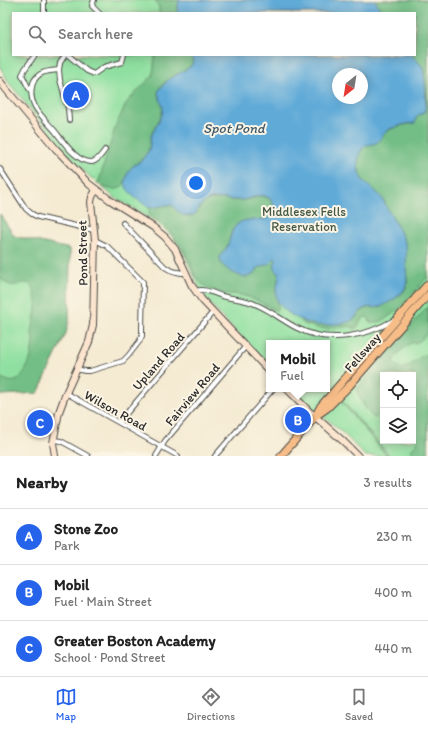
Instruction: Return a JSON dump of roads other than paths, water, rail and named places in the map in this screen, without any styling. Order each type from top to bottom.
[{"type":"main road","points":[[0,81],[56,149],[86,181],[119,207],[163,234],[175,249],[186,273],[202,300],[266,367]]},
{"type":"main road","name":"Pond Street","points":[[55,456],[54,440],[59,412],[76,369],[89,342],[93,325],[95,240],[91,200],[96,190]]},
{"type":"main road","name":"Fellsway","points":[[315,416],[321,406],[428,284]]},
{"type":"main road","name":"Fellsway","points":[[315,416],[327,408],[344,392],[428,295]]},
{"type":"main road","points":[[290,392],[343,440],[358,456]]},
{"type":"main road","points":[[281,456],[315,416]]},
{"type":"street","points":[[94,0],[92,6],[98,12]]},
{"type":"street","points":[[44,1],[44,12]]},
{"type":"street","points":[[31,91],[26,87],[22,76],[34,56]]},
{"type":"street","points":[[66,56],[60,63],[59,70],[70,120]]},
{"type":"street","points":[[68,56],[87,71],[94,74],[104,67],[122,62],[124,56]]},
{"type":"street","points":[[59,70],[39,74],[35,78],[31,91],[33,102],[37,110],[76,156],[83,160],[92,162],[106,150]]},
{"type":"street","points":[[0,169],[26,209],[32,214],[41,218],[94,230]]},
{"type":"street","points":[[123,223],[167,268],[176,273],[186,273]]},
{"type":"street","points":[[76,369],[90,371],[123,361],[138,344],[142,336],[144,283],[107,246],[95,240]]},
{"type":"street","points":[[196,291],[204,290],[222,296],[249,301],[266,309],[300,330],[327,338],[366,332],[386,324],[399,316]]},
{"type":"street","name":"Upland Road","points":[[119,422],[213,312]]},
{"type":"street","name":"Fairview Road","points":[[156,456],[165,440],[246,346]]},
{"type":"street","points":[[215,456],[270,392]]},
{"type":"street","name":"Wilson Road","points":[[66,393],[178,456]]},
{"type":"street","points":[[54,440],[61,441],[88,456]]},
{"type":"water","points":[[179,0],[375,0],[381,12],[177,12]]},
{"type":"water","name":"Spot Pond","points":[[192,56],[412,56],[422,66],[423,70],[426,94],[425,110],[417,116],[415,123],[404,124],[390,129],[386,131],[376,143],[365,146],[360,152],[358,160],[360,175],[382,199],[406,246],[407,282],[404,290],[393,300],[382,306],[369,307],[362,310],[348,322],[322,325],[305,322],[288,313],[278,302],[276,292],[278,272],[276,271],[274,264],[276,261],[275,258],[269,264],[258,268],[253,274],[246,277],[231,272],[220,261],[220,257],[227,247],[232,231],[236,225],[243,221],[264,219],[272,215],[274,206],[269,198],[265,196],[256,196],[241,200],[212,199],[204,203],[194,215],[187,216],[177,211],[171,205],[152,208],[148,207],[134,197],[126,187],[125,181],[128,172],[142,160],[149,150],[151,136],[162,115],[163,108],[158,93],[169,79],[190,67],[193,62]]},
{"type":"place","name":"Stone Zoo","points":[[76,95]]},
{"type":"place","name":"Mobil","points":[[298,420]]},
{"type":"place","name":"Greater Boston Academy","points":[[40,423]]},
{"type":"park label","name":"Middlesex Fells Reservation","points":[[304,218]]}]
